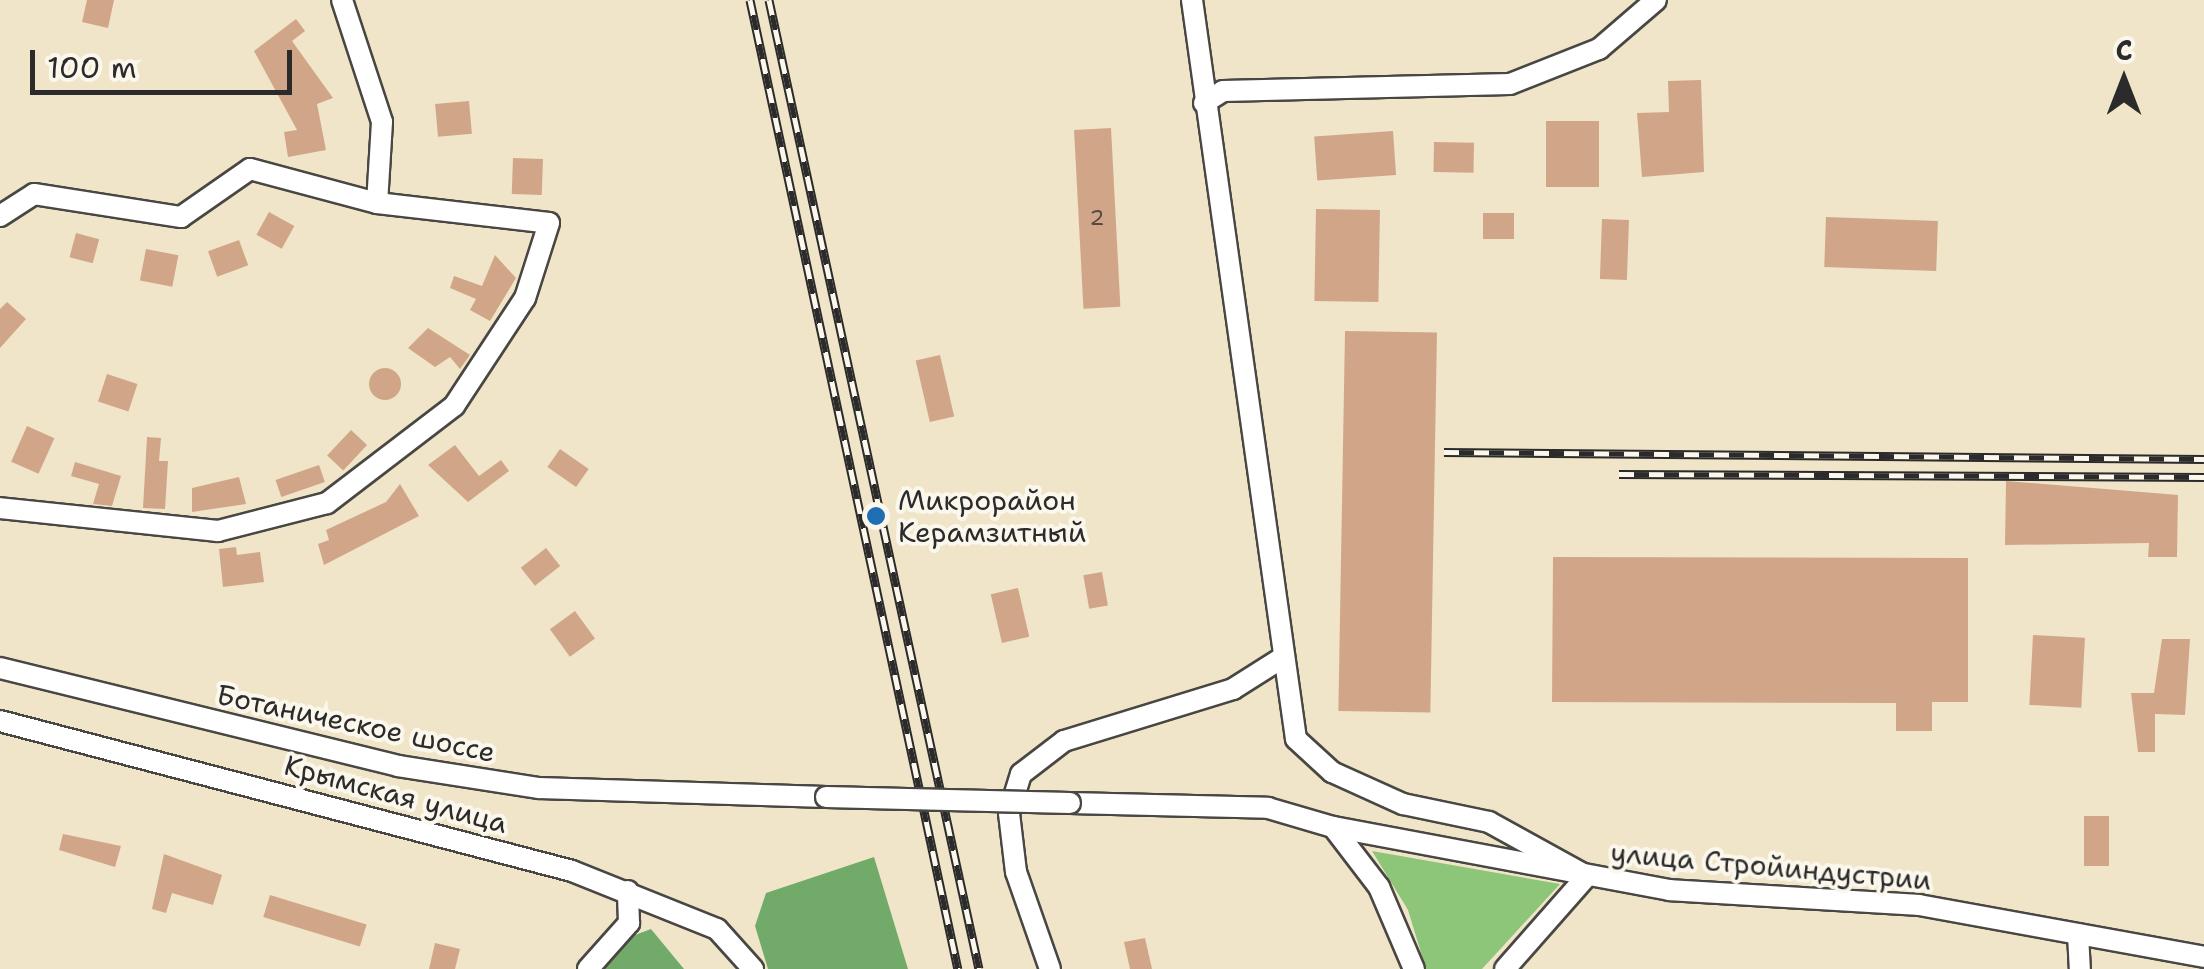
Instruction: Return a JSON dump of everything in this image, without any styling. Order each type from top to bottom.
[{"type":"street","points":[[342,0],[382,122],[377,202]]},
{"type":"street","points":[[1192,0],[1296,739],[1332,772],[1403,804],[1488,822],[1587,876],[1505,969]]},
{"type":"street","points":[[1204,102],[1223,92],[1510,84],[1599,49],[1656,0]]},
{"type":"street","points":[[0,216],[34,194],[181,217],[250,169],[377,202],[549,223],[525,298],[454,406],[327,503],[218,532],[0,508]]},
{"type":"street","points":[[1050,969],[1016,872],[1010,812],[1021,774],[1064,741],[1234,689],[1282,658]]},
{"type":"street","name":"Ботаническое шоссе","points":[[0,668],[415,769],[539,788],[1070,803]]},
{"type":"street","name":"Крымская улица","points":[[0,721],[628,891],[717,929],[753,969]]},
{"type":"street","name":"улица Стройиндустрии","points":[[1070,803],[1268,808],[1332,827],[1587,876],[1920,905],[2204,957]]},
{"type":"street","points":[[1332,827],[1379,886],[1414,969]]},
{"type":"street","points":[[588,969],[629,923],[628,891]]},
{"type":"street","points":[[2078,934],[2080,969]]},
{"type":"green space","points":[[1372,851],[1560,884],[1482,969],[1426,969],[1408,910]]},
{"type":"green space","points":[[874,857],[908,969],[768,969],[755,926],[766,893]]},
{"type":"green space","points":[[651,929],[684,969],[601,969],[627,938]]},
{"type":"building","points":[[87,0],[114,0],[108,28],[82,22]]},
{"type":"building","points":[[296,19],[305,31],[292,41],[333,98],[317,104],[326,150],[288,157],[284,132],[297,130],[254,51]]},
{"type":"building","points":[[1701,80],[1704,172],[1642,177],[1637,113],[1669,112],[1668,81]]},
{"type":"building","points":[[469,101],[472,134],[438,137],[435,104]]},
{"type":"building","points":[[1546,121],[1599,121],[1599,187],[1546,187]]},
{"type":"building","points":[[1111,128],[1120,307],[1083,309],[1074,130]]},
{"type":"building","points":[[1393,131],[1396,175],[1317,180],[1314,137]]},
{"type":"building","points":[[1434,142],[1474,143],[1473,173],[1433,172]]},
{"type":"building","points":[[513,158],[543,159],[542,195],[512,194]]},
{"type":"building","points":[[1316,209],[1380,210],[1378,302],[1314,301]]},
{"type":"building","points":[[269,212],[294,226],[282,249],[256,235]]},
{"type":"building","points":[[1483,213],[1514,213],[1514,239],[1483,239]]},
{"type":"building","points":[[1826,217],[1938,221],[1936,271],[1824,267]]},
{"type":"building","points":[[1602,219],[1629,220],[1627,280],[1600,279]]},
{"type":"building","points":[[76,233],[99,239],[93,263],[70,257]]},
{"type":"building","points":[[239,240],[248,265],[217,277],[208,251]]},
{"type":"building","points":[[146,249],[178,255],[172,287],[140,280]]},
{"type":"building","points":[[495,255],[516,278],[490,321],[470,310],[476,299],[450,288],[454,276],[482,286]]},
{"type":"building","points":[[7,302],[26,319],[0,348],[0,309]]},
{"type":"building","points":[[428,328],[470,355],[460,369],[450,357],[435,367],[408,348]]},
{"type":"building","points":[[1345,331],[1437,333],[1430,713],[1338,711]]},
{"type":"building","points":[[940,355],[954,416],[930,422],[916,361]]},
{"type":"building","points":[[385,368],[396,373],[401,384],[396,395],[385,400],[374,395],[369,384],[374,373]]},
{"type":"building","points":[[107,374],[137,384],[128,411],[98,402]]},
{"type":"building","points":[[27,426],[54,438],[39,474],[11,462]]},
{"type":"building","points":[[351,430],[367,445],[343,471],[327,456]]},
{"type":"building","points":[[147,437],[161,438],[159,461],[168,461],[165,509],[143,508]]},
{"type":"building","points":[[455,445],[479,476],[501,460],[509,471],[468,502],[428,465]]},
{"type":"building","points":[[560,449],[589,469],[576,487],[547,467]]},
{"type":"building","points":[[75,462],[121,476],[112,506],[93,504],[99,484],[71,476]]},
{"type":"building","points":[[319,465],[325,482],[281,497],[276,480]]},
{"type":"building","points":[[239,477],[246,504],[192,512],[192,488]]},
{"type":"building","points":[[2006,481],[2178,495],[2177,557],[2148,557],[2149,543],[2005,545]]},
{"type":"building","points":[[400,484],[419,516],[324,565],[318,544],[329,540],[326,530],[386,502]]},
{"type":"building","points":[[236,547],[237,555],[260,552],[264,582],[223,587],[219,549]]},
{"type":"building","points":[[546,548],[560,566],[535,586],[521,568]]},
{"type":"building","points":[[1553,557],[1968,558],[1968,702],[1932,702],[1932,731],[1896,731],[1896,703],[1552,702]]},
{"type":"building","points":[[1102,572],[1108,605],[1089,609],[1083,575]]},
{"type":"building","points":[[1018,588],[1029,637],[1002,643],[991,594]]},
{"type":"building","points":[[575,611],[595,639],[570,657],[550,629]]},
{"type":"building","points":[[2033,635],[2085,638],[2081,708],[2029,705]]},
{"type":"building","points":[[2162,639],[2190,639],[2185,715],[2155,714],[2155,752],[2138,752],[2131,693],[2154,693]]},
{"type":"building","points":[[2084,816],[2109,816],[2109,866],[2084,866]]},
{"type":"building","points":[[63,834],[121,846],[115,867],[59,850]]},
{"type":"building","points":[[164,854],[222,875],[213,905],[172,893],[166,913],[152,909]]},
{"type":"building","points":[[270,895],[367,925],[360,947],[263,917]]},
{"type":"building","points":[[1145,938],[1152,969],[1130,969],[1124,942]]},
{"type":"building","points":[[435,943],[460,949],[455,969],[429,969]]},
{"type":"railway","points":[[750,0],[958,969]]},
{"type":"railway","points":[[769,0],[979,969]]},
{"type":"railway","points":[[1444,452],[2204,459]]},
{"type":"railway","points":[[1619,474],[2204,477]]},
{"type":"place","name":"Микрорайон Керамзитный","points":[[876,516]]}]
